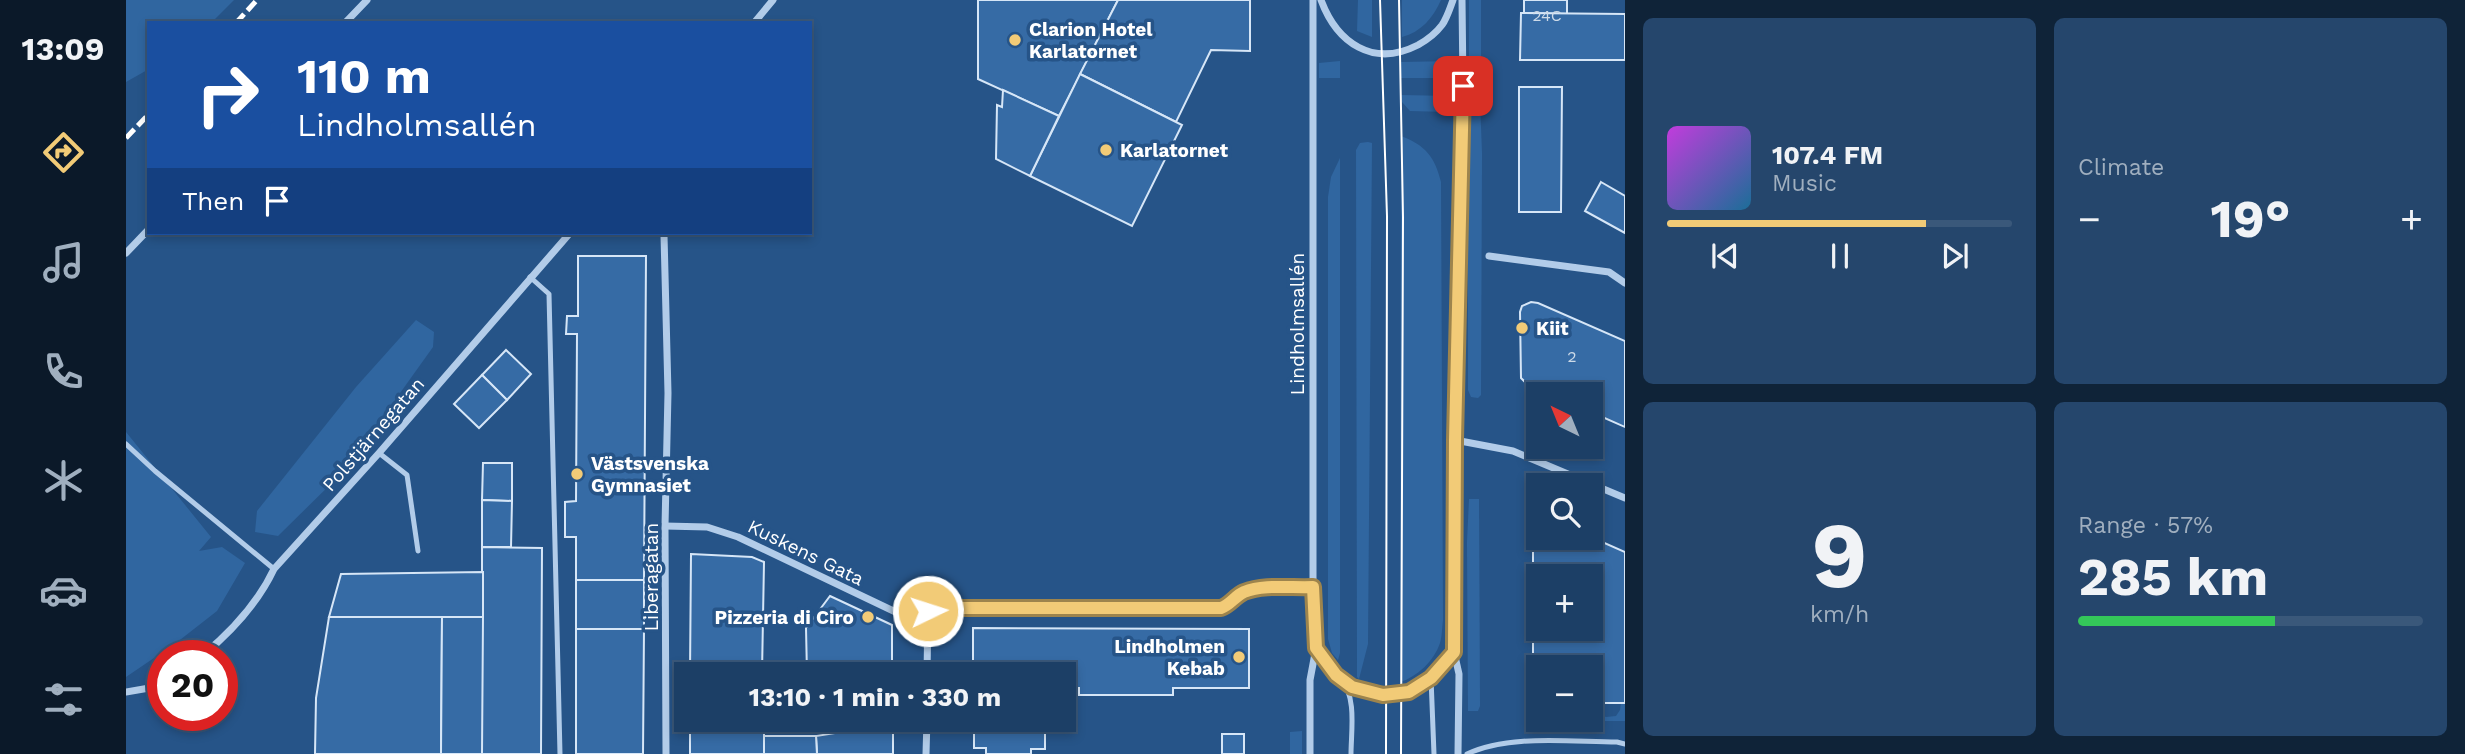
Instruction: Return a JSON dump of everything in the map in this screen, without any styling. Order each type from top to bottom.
[{"type":"street","points":[[347,21],[367,0]]},
{"type":"street","points":[[756,21],[773,0]]},
{"type":"street","name":"Lindholmsallén","points":[[1310,754],[1310,680],[1316,648],[1313,587],[1313,0]]},
{"type":"street","points":[[1321,0],[1327,16],[1348,40],[1367,51],[1386,55],[1408,50],[1427,41],[1443,24],[1453,0]]},
{"type":"street","points":[[1458,754],[1459,674],[1454,652],[1455,440],[1463,86],[1462,0]]},
{"type":"street","points":[[126,253],[147,231]]},
{"type":"street","name":"Polstjärnegatan","points":[[222,640],[264,590],[275,569],[568,235]]},
{"type":"street","name":"Liberagatan","points":[[664,235],[668,393],[665,526],[666,754]]},
{"type":"street","points":[[1489,256],[1609,272],[1625,283]]},
{"type":"street","points":[[1455,440],[1513,451],[1625,498]]},
{"type":"street","name":"Kuskens Gata","points":[[665,526],[707,527],[738,537],[927,627]]},
{"type":"street","points":[[927,662],[928,611]]},
{"type":"street","points":[[1316,648],[1336,675],[1352,687],[1383,695],[1409,692],[1431,678],[1454,652]]},
{"type":"street","points":[[126,692],[147,688]]},
{"type":"street","points":[[926,754],[927,732]]},
{"type":"lane","points":[[530,277],[549,294],[560,754]]},
{"type":"lane","points":[[126,444],[275,569]]},
{"type":"lane","points":[[379,453],[407,475],[418,551]]},
{"type":"lane","points":[[928,611],[950,608],[1221,608],[1228,606],[1239,594],[1255,589],[1313,587]]},
{"type":"lane","points":[[1336,675],[1345,684],[1350,699],[1351,754]]},
{"type":"lane","points":[[1431,678],[1434,754]]},
{"type":"lane","points":[[1467,754],[1494,745],[1542,742],[1625,744]]},
{"type":"shaded area","points":[[126,0],[234,0],[213,21],[147,21],[147,70],[126,82]]},
{"type":"shaded area","points":[[1358,0],[1372,0],[1372,37],[1357,31]]},
{"type":"shaded area","points":[[1402,0],[1441,0],[1426,23],[1415,32],[1402,37]]},
{"type":"shaded area","points":[[1469,0],[1481,0],[1481,75],[1476,78],[1469,77]]},
{"type":"shaded area","points":[[1340,61],[1340,78],[1319,78],[1319,63]]},
{"type":"shaded area","points":[[1454,61],[1454,78],[1401,78],[1401,62]]},
{"type":"shaded area","points":[[1401,95],[1451,96],[1452,110],[1410,111],[1402,102]]},
{"type":"shaded area","points":[[1468,96],[1476,96],[1480,100],[1482,153],[1481,395],[1478,398],[1471,397],[1468,390]]},
{"type":"shaded area","points":[[1401,136],[1417,143],[1428,153],[1441,182],[1443,620],[1441,641],[1434,656],[1419,672],[1400,682]]},
{"type":"shaded area","points":[[1360,143],[1372,143],[1368,644],[1359,679],[1356,150]]},
{"type":"shaded area","points":[[1340,158],[1338,660],[1332,653],[1328,639],[1328,197],[1331,177]]},
{"type":"shaded area","points":[[416,320],[434,332],[433,347],[345,470],[278,536],[255,532],[257,511],[356,387]]},
{"type":"shaded area","points":[[126,432],[211,537],[199,551],[222,547],[245,563],[217,611],[180,640],[147,640],[147,663],[126,677]]},
{"type":"shaded area","points":[[1469,499],[1479,499],[1478,711],[1468,711]]},
{"type":"shaded area","points":[[1621,703],[1625,703],[1625,721],[1603,721],[1603,716],[1616,716]]},
{"type":"shaded area","points":[[1302,731],[1302,754],[1290,754],[1290,732]]},
{"type":"building","points":[[978,0],[1118,0],[1059,116],[978,79]]},
{"type":"building","points":[[1118,0],[1250,0],[1250,51],[1211,50],[1176,122],[1080,74]]},
{"type":"building","points":[[1524,0],[1567,0],[1567,14],[1524,13]]},
{"type":"building","points":[[1521,13],[1625,14],[1625,60],[1520,60]]},
{"type":"building","name":"Karlatornet","points":[[1080,74],[1182,125],[1132,226],[1030,176]]},
{"type":"building","points":[[1519,87],[1562,87],[1561,212],[1519,212]]},
{"type":"building","points":[[1003,90],[1059,116],[1030,176],[996,159],[997,105],[1002,107]]},
{"type":"building","points":[[1601,182],[1625,196],[1625,233],[1585,211]]},
{"type":"building","points":[[578,256],[646,256],[644,580],[576,580],[576,537],[565,537],[565,502],[576,501],[577,334],[566,334],[567,316],[578,316]]},
{"type":"building","points":[[1531,302],[1538,303],[1625,341],[1625,427],[1603,417],[1603,382],[1526,383],[1521,378],[1522,306]]},
{"type":"building","points":[[506,350],[531,374],[507,400],[482,375]]},
{"type":"building","points":[[482,375],[507,400],[479,428],[454,404]]},
{"type":"building","points":[[483,463],[512,463],[512,501],[482,500]]},
{"type":"building","points":[[482,500],[512,501],[511,547],[482,547]]},
{"type":"building","points":[[1603,542],[1625,552],[1625,703],[1603,703],[1603,655],[1533,655],[1533,641],[1603,641],[1603,564],[1533,564],[1533,550],[1603,550]]},
{"type":"building","points":[[482,547],[542,548],[541,754],[482,754]]},
{"type":"building","points":[[691,554],[752,557],[764,562],[762,662],[690,662]]},
{"type":"building","points":[[483,572],[483,617],[329,617],[341,574]]},
{"type":"building","points":[[576,580],[644,580],[644,629],[576,629]]},
{"type":"building","points":[[830,596],[892,625],[892,662],[807,662],[806,628]]},
{"type":"building","points":[[329,617],[442,617],[441,754],[315,754],[316,698]]},
{"type":"building","points":[[442,617],[483,617],[482,754],[441,754]]},
{"type":"building","points":[[973,628],[1249,629],[1249,688],[1173,688],[1173,695],[1079,695],[1079,688],[1076,688],[1076,662],[973,662]]},
{"type":"building","points":[[576,629],[644,629],[643,754],[576,754]]},
{"type":"building","points":[[690,732],[764,732],[764,754],[690,754]]},
{"type":"building","points":[[842,732],[893,732],[893,754],[817,754],[816,736]]},
{"type":"building","points":[[974,732],[1045,732],[1045,749],[1031,749],[1031,754],[986,754],[986,748],[974,748]]},
{"type":"building","points":[[1222,734],[1244,734],[1244,754],[1222,754]]},
{"type":"building","points":[[764,736],[816,736],[817,754],[764,754]]},
{"type":"tram line","points":[[1380,0],[1387,216],[1386,754]]},
{"type":"tram line","points":[[1399,0],[1403,217],[1401,754]]},
{"type":"railway","points":[[238,21],[257,0]]},
{"type":"railway","points":[[126,138],[147,116]]},
{"type":"place","name":"Clarion Hotel Karlatornet","points":[[1015,40]]},
{"type":"place","name":"Karlatornet","points":[[1106,150]]},
{"type":"place","name":"Kiit","points":[[1522,328]]},
{"type":"place","name":"Västsvenska Gymnasiet","points":[[577,474]]},
{"type":"place","name":"Pizzeria di Ciro","points":[[868,617]]},
{"type":"place","name":"Lindholmen Kebab","points":[[1239,657]]},
{"type":"route","points":[[928,611],[950,608],[1221,608],[1228,606],[1239,594],[1255,589],[1313,587],[1316,648],[1343,681],[1371,694],[1396,695],[1409,692],[1431,678],[1454,652],[1455,440],[1463,86]]}]
